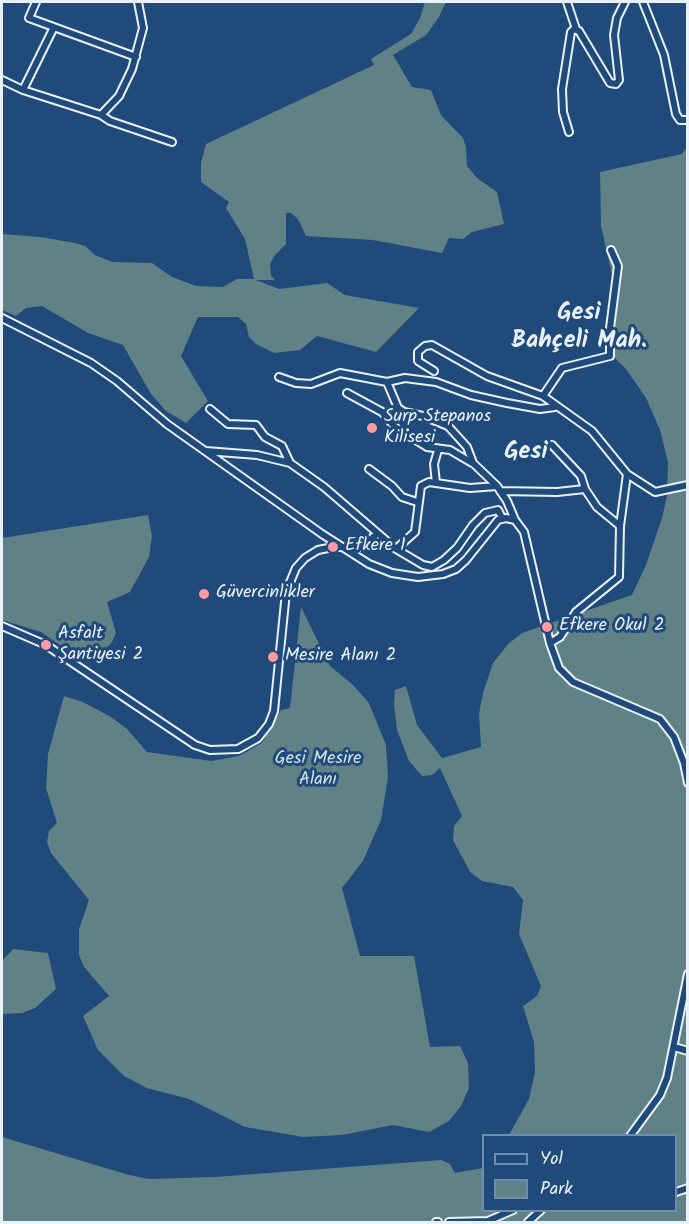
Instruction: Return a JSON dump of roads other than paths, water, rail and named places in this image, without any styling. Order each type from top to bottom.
[{"type":"street","points":[[36,2],[29,18],[53,29],[135,57]]},
{"type":"street","points":[[101,115],[110,109],[124,87],[135,57],[143,28],[138,2]]},
{"type":"street","points":[[567,2],[576,29],[610,83],[616,84],[620,80],[614,34],[617,18],[625,2]]},
{"type":"street","points":[[643,2],[664,55],[675,114],[680,120],[687,120]]},
{"type":"street","points":[[23,90],[53,29]]},
{"type":"street","points":[[569,132],[563,112],[562,89],[571,32],[576,29]]},
{"type":"street","points":[[2,80],[23,90],[101,115],[110,121],[172,142]]},
{"type":"street","points":[[543,396],[562,368],[610,356],[610,328],[618,266],[611,250]]},
{"type":"street","points":[[2,318],[91,363],[205,451],[369,564],[393,573],[418,577],[443,574],[466,561],[502,518]]},
{"type":"street","points":[[434,371],[418,361],[418,352],[425,346],[432,345],[487,376],[543,396],[555,407],[592,431],[627,474],[655,492],[687,485]]},
{"type":"street","points":[[279,377],[296,383],[311,384],[340,373],[387,382],[405,378],[436,382],[471,395],[507,403],[540,409],[555,407]]},
{"type":"street","points":[[387,382],[405,433]]},
{"type":"street","points":[[346,393],[382,412],[405,433],[438,450],[450,450],[473,463],[499,489],[524,532],[550,643],[559,668],[573,682],[660,719],[674,737],[684,763],[687,783]]},
{"type":"street","points":[[398,408],[448,426],[467,447],[473,463]]},
{"type":"street","points":[[210,410],[228,424],[256,425],[265,437],[282,446],[290,463]]},
{"type":"street","points":[[552,445],[581,476],[585,489],[597,507],[620,526]]},
{"type":"street","points":[[436,483],[434,464],[438,450]]},
{"type":"street","points":[[205,451],[257,455],[290,463],[324,487],[396,549],[423,565],[432,567],[458,548],[473,525],[485,513],[498,510],[502,518]]},
{"type":"street","points":[[369,469],[376,477],[392,486],[402,497],[417,502]]},
{"type":"street","points":[[550,643],[560,637],[576,612],[618,577],[620,526],[627,474]]},
{"type":"street","points":[[396,549],[415,532],[417,502],[421,486],[436,483],[470,488],[557,492],[585,489]]},
{"type":"street","points":[[502,518],[515,520]]},
{"type":"street","points":[[2,626],[46,645],[195,745],[210,750],[238,749],[258,738],[269,724],[274,711],[289,579],[304,558],[318,550],[361,547],[377,534]]},
{"type":"street","points":[[631,1134],[663,1089],[674,1047],[687,974]]},
{"type":"street","points":[[674,1047],[687,1051]]},
{"type":"street","points":[[449,1222],[488,1221],[508,1212]]},
{"type":"place","name":"Surp Stepanos Kilisesi","points":[[372,428]]},
{"type":"place","name":"Efkere 1","points":[[333,547]]},
{"type":"place","name":"Güvercinlikler","points":[[204,594]]},
{"type":"place","name":"Efkere Okul 2","points":[[547,627]]},
{"type":"place","name":"Asfalt Şantiyesi 2","points":[[46,645]]},
{"type":"place","name":"Mesire Alanı 2","points":[[273,657]]},
{"type":"district","name":"Gesi Bahçeli Mah.","points":[[579,329]]},
{"type":"district","name":"Gesi","points":[[526,454]]},
{"type":"park label","name":"Gesi Mesire Alanı","points":[[318,770]]}]
